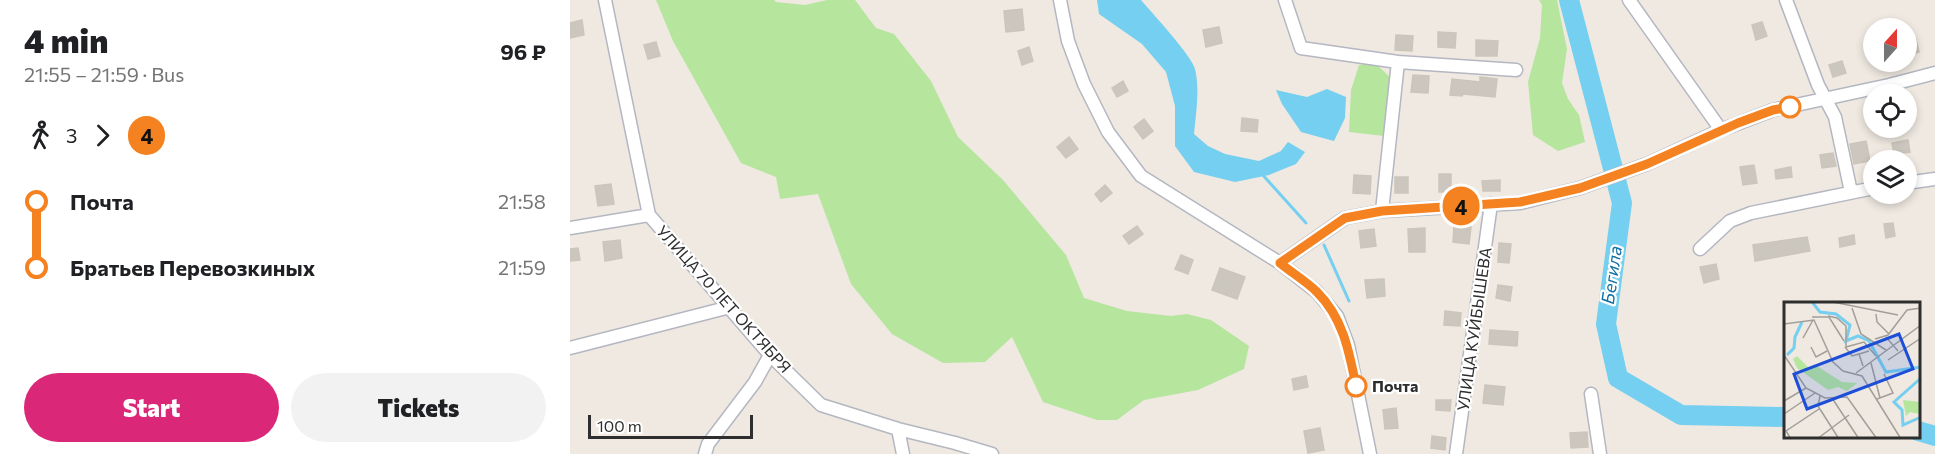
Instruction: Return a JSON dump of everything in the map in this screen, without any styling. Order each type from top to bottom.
[{"type":"street","name":"УЛИЦА 70 ЛЕТ ОКТЯБРЯ","points":[[605,0],[649,215],[770,355],[821,405],[898,429],[992,454]]},
{"type":"street","points":[[1060,0],[1068,41],[1084,84],[1108,132],[1141,176],[1280,263],[1317,292],[1337,316],[1348,345],[1370,454]]},
{"type":"street","points":[[1286,0],[1301,48],[1398,62],[1516,70]]},
{"type":"street","points":[[1629,0],[1721,130]]},
{"type":"street","points":[[1786,0],[1818,85],[1835,117],[1851,192]]},
{"type":"street","points":[[1382,211],[1398,62]]},
{"type":"street","points":[[1280,263],[1345,218],[1382,211],[1520,202],[1590,184],[1647,164],[1721,130],[1773,110],[1826,100],[1935,73]]},
{"type":"street","points":[[1917,181],[1935,179]]},
{"type":"street","points":[[1700,249],[1730,221],[1751,213],[1863,190]]},
{"type":"street","name":"УЛИЦА КУЙБЫШЕВА","points":[[1456,454],[1491,204]]},
{"type":"street","points":[[570,228],[649,215]]},
{"type":"street","points":[[570,348],[730,307]]},
{"type":"street","points":[[705,454],[708,444],[755,382],[770,355]]},
{"type":"street","points":[[1591,394],[1600,454]]},
{"type":"street","points":[[898,429],[903,454]]},
{"type":"green space","points":[[656,0],[774,0],[805,5],[827,0],[855,0],[876,28],[894,34],[931,81],[958,137],[1003,180],[1066,255],[1084,298],[1127,311],[1171,316],[1187,314],[1211,320],[1249,346],[1244,369],[1198,390],[1144,400],[1117,420],[1097,420],[1043,402],[1012,337],[985,362],[943,363],[892,334],[851,284],[818,194],[780,199],[776,177],[741,163],[673,41]]},
{"type":"green space","points":[[1539,0],[1557,0],[1567,49],[1562,83],[1568,99],[1579,115],[1585,142],[1558,151],[1533,135],[1528,82],[1540,38],[1542,5]]},
{"type":"green space","points":[[1375,63],[1393,80],[1384,136],[1349,132],[1351,90],[1359,65]]},
{"type":"water","points":[[1097,0],[1141,0],[1179,45],[1195,69],[1197,101],[1194,134],[1208,146],[1225,154],[1259,161],[1281,151],[1288,142],[1305,152],[1296,164],[1269,175],[1235,182],[1194,172],[1175,146],[1175,106],[1166,72],[1142,44],[1099,14]]},
{"type":"water","points":[[1327,89],[1346,97],[1345,118],[1334,141],[1301,132],[1282,104],[1276,90],[1307,97]]},
{"type":"building","points":[[1022,9],[1024,30],[1006,32],[1004,11]]},
{"type":"building","points":[[582,20],[584,35],[570,38],[570,23]]},
{"type":"building","points":[[1762,22],[1767,36],[1756,40],[1752,25]]},
{"type":"building","points":[[1219,27],[1222,43],[1206,47],[1203,30]]},
{"type":"building","points":[[1438,32],[1456,33],[1455,48],[1438,47]]},
{"type":"building","points":[[1396,35],[1413,36],[1412,51],[1395,50]]},
{"type":"building","points":[[1476,40],[1498,41],[1497,56],[1476,56]]},
{"type":"building","points":[[656,42],[660,56],[648,59],[644,45]]},
{"type":"building","points":[[1029,47],[1033,61],[1022,65],[1018,51]]},
{"type":"building","points":[[1842,61],[1846,73],[1833,77],[1829,65]]},
{"type":"building","points":[[1413,75],[1429,76],[1428,93],[1411,92]]},
{"type":"building","points":[[1480,77],[1497,79],[1495,97],[1450,95],[1452,79],[1480,82]]},
{"type":"building","points":[[1123,81],[1128,91],[1117,97],[1112,88]]},
{"type":"building","points":[[1242,118],[1258,120],[1257,132],[1241,131]]},
{"type":"building","points":[[1144,119],[1153,131],[1143,139],[1134,127]]},
{"type":"building","points":[[1069,137],[1078,149],[1066,158],[1057,147]]},
{"type":"building","points":[[1908,140],[1910,150],[1893,150],[1892,143]]},
{"type":"building","points":[[1866,141],[1868,150],[1863,150],[1863,162],[1854,164],[1850,144]]},
{"type":"building","points":[[1833,153],[1836,166],[1822,168],[1820,155]]},
{"type":"building","points":[[1754,165],[1757,183],[1743,185],[1740,167]]},
{"type":"building","points":[[1791,167],[1792,177],[1776,179],[1775,170]]},
{"type":"building","points":[[1439,174],[1451,174],[1451,192],[1439,192]]},
{"type":"building","points":[[1354,175],[1371,176],[1370,194],[1353,193]]},
{"type":"building","points":[[1395,177],[1408,177],[1408,193],[1395,193]]},
{"type":"building","points":[[1500,180],[1500,191],[1483,191],[1482,181]]},
{"type":"building","points":[[611,184],[614,204],[598,206],[595,186]]},
{"type":"building","points":[[1105,185],[1112,193],[1101,202],[1095,194]]},
{"type":"building","points":[[1893,223],[1895,236],[1886,238],[1884,224]]},
{"type":"building","points":[[1137,226],[1143,234],[1129,244],[1123,236]]},
{"type":"building","points":[[1454,226],[1471,227],[1469,244],[1453,242]]},
{"type":"building","points":[[1425,228],[1425,252],[1409,252],[1408,229]]},
{"type":"building","points":[[1374,229],[1376,246],[1361,248],[1359,231]]},
{"type":"building","points":[[1854,235],[1855,244],[1840,247],[1839,238]]},
{"type":"building","points":[[1807,237],[1810,251],[1755,261],[1753,245]]},
{"type":"building","points":[[620,240],[622,258],[605,261],[603,242]]},
{"type":"building","points":[[1499,243],[1511,244],[1509,263],[1498,262]]},
{"type":"building","points":[[578,248],[580,260],[570,261],[570,249]]},
{"type":"building","points":[[1181,255],[1193,260],[1188,274],[1175,269]]},
{"type":"building","points":[[1716,264],[1719,279],[1704,283],[1700,267]]},
{"type":"building","points":[[1220,268],[1245,277],[1237,299],[1212,290]]},
{"type":"building","points":[[1384,279],[1385,296],[1367,298],[1365,280]]},
{"type":"building","points":[[1498,285],[1512,287],[1510,301],[1496,298]]},
{"type":"building","points":[[1445,311],[1461,313],[1460,326],[1444,325]]},
{"type":"building","points":[[1490,330],[1518,332],[1517,346],[1489,344]]},
{"type":"building","points":[[1306,376],[1308,387],[1294,390],[1292,379]]},
{"type":"building","points":[[1485,385],[1505,387],[1503,405],[1483,403]]},
{"type":"building","points":[[1436,400],[1451,400],[1450,411],[1436,410]]},
{"type":"building","points":[[1396,408],[1398,428],[1385,429],[1383,410]]},
{"type":"building","points":[[1320,428],[1324,450],[1308,453],[1304,431]]},
{"type":"building","points":[[1587,432],[1588,447],[1571,448],[1570,433]]},
{"type":"building","points":[[1432,436],[1446,438],[1445,450],[1431,448]]},
{"type":"waterway","name":"Бегила","points":[[1569,0],[1622,203],[1606,324],[1618,378],[1681,415],[1784,417]]},
{"type":"waterway","points":[[1261,173],[1306,223]]},
{"type":"waterway","points":[[1324,245],[1349,301]]},
{"type":"waterway","name":"Бегила","points":[[1920,432],[1935,436]]},
{"type":"bus line","name":"4","points":[[1356,386],[1348,345],[1337,316],[1317,292],[1280,263],[1345,218],[1382,211],[1520,202],[1580,188],[1647,164],[1738,123],[1773,110],[1790,107]]},
{"type":"place","name":"Почта","points":[[1356,386]]}]
